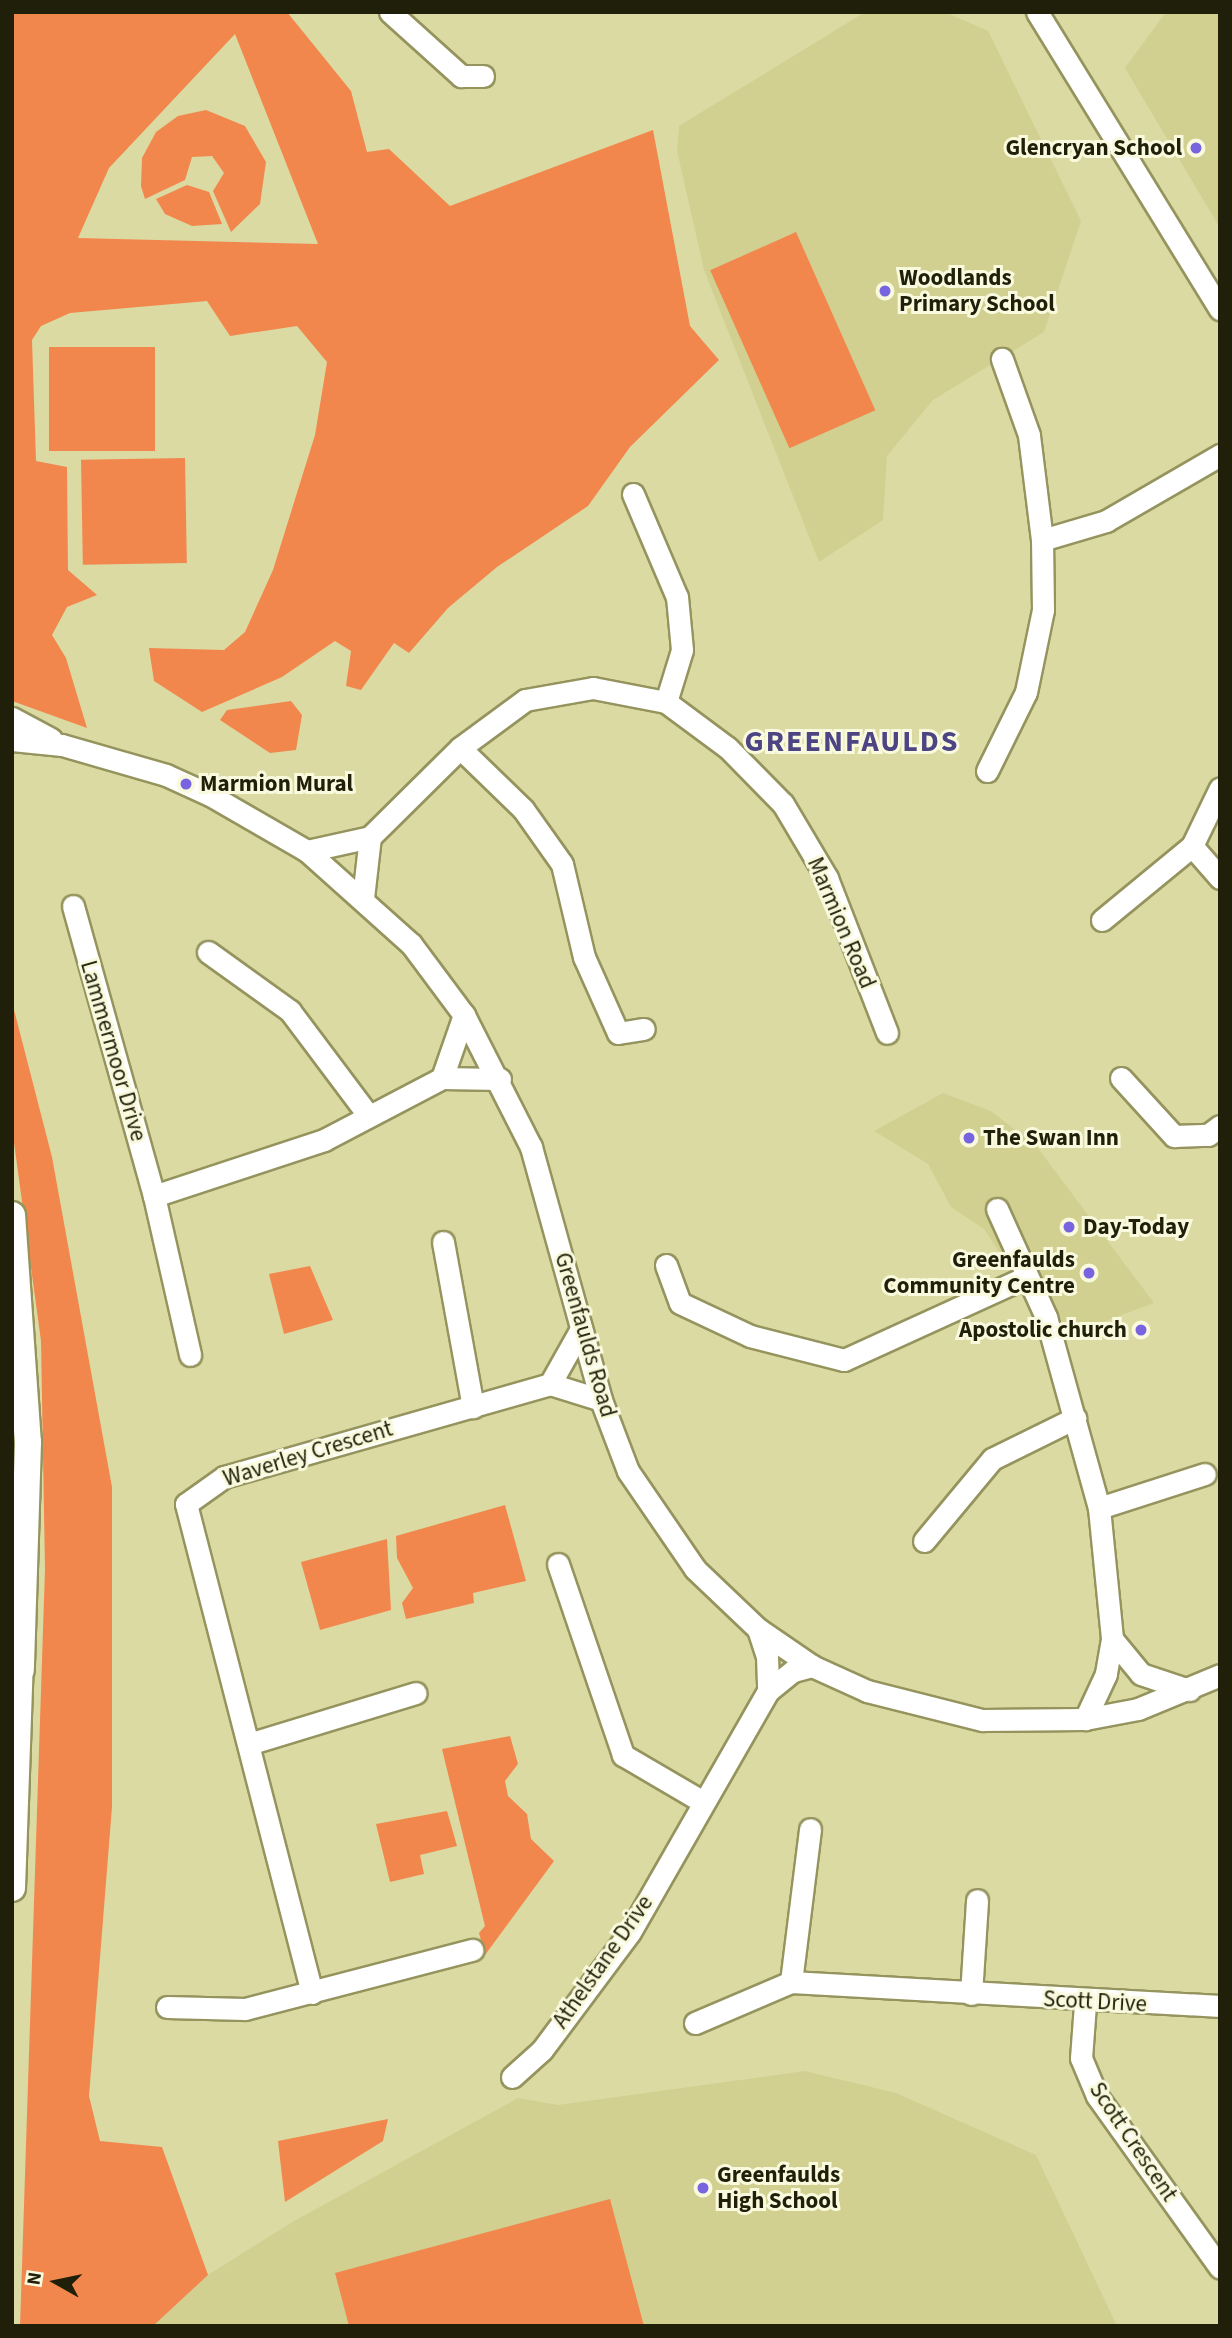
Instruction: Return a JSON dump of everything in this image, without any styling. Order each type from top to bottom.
[{"type":"main road","points":[[12,1216],[29,1442],[12,1888]]},
{"type":"main road","points":[[12,1460],[21,1670]]},
{"type":"street","points":[[390,12],[461,76],[484,76]]},
{"type":"street","points":[[1037,12],[1220,309]]},
{"type":"street","points":[[987,771],[1007,737],[1038,651],[1042,540],[1029,435],[1002,359]]},
{"type":"street","points":[[1042,540],[1107,521],[1220,454]]},
{"type":"street","points":[[633,494],[677,597],[682,650],[666,702]]},
{"type":"street","name":"Marmion Road","points":[[370,837],[460,748],[525,700],[593,688],[666,702],[728,748],[783,804],[827,878],[887,1033]]},
{"type":"street","name":"Greenfaulds Road","points":[[12,718],[62,745]]},
{"type":"street","name":"Greenfaulds Road","points":[[12,740],[62,745],[166,775],[210,795],[307,851],[363,898],[411,944],[464,1015],[500,1079],[531,1147],[601,1400],[628,1471],[661,1528],[758,1629],[812,1666],[925,1711],[982,1720],[1086,1718],[1189,1690],[1220,1675]]},
{"type":"street","points":[[460,748],[523,809],[562,864],[584,957],[618,1033],[645,1029]]},
{"type":"street","points":[[1102,920],[1192,846],[1220,788]]},
{"type":"street","points":[[307,851],[370,837],[363,898]]},
{"type":"street","points":[[1192,846],[1220,878]]},
{"type":"street","name":"Lammermoor Drive","points":[[73,905],[154,1196],[190,1355]]},
{"type":"street","points":[[208,951],[290,1011],[368,1115]]},
{"type":"street","points":[[442,1078],[464,1015]]},
{"type":"street","points":[[154,1196],[324,1140],[442,1078],[500,1079]]},
{"type":"street","points":[[1121,1078],[1174,1136],[1208,1135],[1220,1126]]},
{"type":"street","points":[[997,1209],[1046,1317],[1099,1508],[1112,1639],[1106,1674],[1086,1718]]},
{"type":"street","points":[[443,1242],[474,1407]]},
{"type":"street","points":[[666,1265],[680,1303],[750,1336],[844,1360],[1026,1277]]},
{"type":"street","points":[[581,1329],[550,1384],[601,1400]]},
{"type":"street","name":"Waverley Crescent","points":[[312,1993],[252,1743],[186,1504],[224,1477],[550,1384]]},
{"type":"street","points":[[924,1541],[992,1458],[1075,1418]]},
{"type":"street","points":[[1099,1508],[1205,1474]]},
{"type":"street","points":[[558,1564],[623,1755],[703,1802]]},
{"type":"street","points":[[758,1629],[767,1656],[768,1691]]},
{"type":"street","points":[[1112,1639],[1141,1674],[1189,1690]]},
{"type":"street","name":"Athelstane Drive","points":[[512,2077],[542,2050],[630,1932],[768,1691],[793,1671],[812,1666]]},
{"type":"street","points":[[252,1743],[416,1693]]},
{"type":"street","points":[[791,1982],[810,1829]]},
{"type":"street","points":[[971,1994],[977,1900]]},
{"type":"street","points":[[167,2007],[245,2008],[472,1950]]},
{"type":"street","name":"Scott Drive","points":[[695,2023],[791,1982],[1085,2004],[1220,2006]]},
{"type":"street","name":"Scott Crescent","points":[[1085,2004],[1081,2058],[1097,2096],[1220,2268]]},
{"type":"shaded area","points":[[12,12],[287,12],[351,91],[367,152],[389,149],[450,206],[653,130],[690,326],[719,360],[630,447],[588,506],[497,567],[448,608],[409,653],[394,643],[361,690],[346,686],[351,651],[335,641],[282,677],[202,712],[154,681],[149,648],[224,650],[245,632],[273,570],[315,435],[327,362],[297,326],[230,336],[207,301],[70,313],[41,326],[32,340],[36,461],[67,467],[68,570],[97,595],[67,607],[52,635],[66,658],[87,728],[12,701]],"holes":[[[235,34],[318,244],[78,238],[109,168]]]},
{"type":"shaded area","name":"Woodlands Primary School","points":[[865,12],[945,12],[988,31],[1081,221],[1044,332],[933,400],[887,456],[883,520],[819,562],[704,270],[677,151],[679,126]]},
{"type":"shaded area","name":"Glencryan School","points":[[1166,12],[1220,12],[1220,228],[1125,68]]},
{"type":"shaded area","points":[[206,110],[245,126],[266,162],[260,204],[231,232],[213,191],[224,173],[212,156],[192,157],[185,180],[145,199],[141,186],[142,158],[156,132],[178,116]]},
{"type":"shaded area","points":[[187,185],[209,192],[222,224],[192,226],[165,214],[156,199]]},
{"type":"shaded area","points":[[796,232],[875,410],[789,448],[710,270]]},
{"type":"shaded area","points":[[49,347],[155,347],[155,451],[49,451]]},
{"type":"shaded area","points":[[185,458],[187,563],[83,565],[81,460]]},
{"type":"shaded area","points":[[291,701],[302,715],[296,750],[270,753],[220,720],[227,710]]},
{"type":"shaded area","points":[[12,1002],[52,1157],[112,1487],[112,1807],[89,2096],[100,2141],[162,2147],[208,2275],[153,2326],[20,2326],[45,1569],[41,1341],[12,1128]]},
{"type":"shaded area","points":[[943,1093],[991,1111],[1037,1147],[1154,1303],[1057,1339],[984,1229],[951,1207],[928,1164],[874,1131]]},
{"type":"shaded area","points":[[310,1266],[333,1320],[284,1334],[269,1274]]},
{"type":"shaded area","points":[[505,1505],[526,1581],[473,1593],[474,1603],[406,1619],[402,1603],[413,1588],[397,1558],[396,1536]]},
{"type":"shaded area","points":[[387,1539],[391,1610],[320,1630],[301,1562]]},
{"type":"shaded area","points":[[510,1736],[518,1764],[505,1781],[508,1796],[527,1814],[531,1839],[554,1861],[485,1955],[479,1933],[485,1926],[442,1749]]},
{"type":"shaded area","points":[[447,1811],[457,1846],[420,1855],[424,1874],[390,1882],[376,1824]]},
{"type":"shaded area","name":"Greenfaulds High School","points":[[805,2071],[896,2093],[1036,2155],[1117,2326],[153,2326],[208,2275],[294,2221],[518,2098],[558,2105]]},
{"type":"shaded area","points":[[388,2119],[383,2141],[285,2202],[278,2141]]},
{"type":"shaded area","points":[[610,2199],[644,2326],[349,2326],[335,2273]]},
{"type":"place","name":"Glencryan School","points":[[1196,148]]},
{"type":"place","name":"Woodlands Primary School","points":[[885,291]]},
{"type":"place","name":"Marmion Mural","points":[[186,784]]},
{"type":"place","name":"The Swan Inn","points":[[969,1138]]},
{"type":"place","name":"Day-Today","points":[[1069,1227]]},
{"type":"place","name":"Greenfaulds Community Centre","points":[[1089,1273]]},
{"type":"place","name":"Apostolic church","points":[[1141,1330]]},
{"type":"place","name":"Greenfaulds High School","points":[[703,2188]]},
{"type":"district","name":"GREENFAULDS","points":[[852,742]]}]
